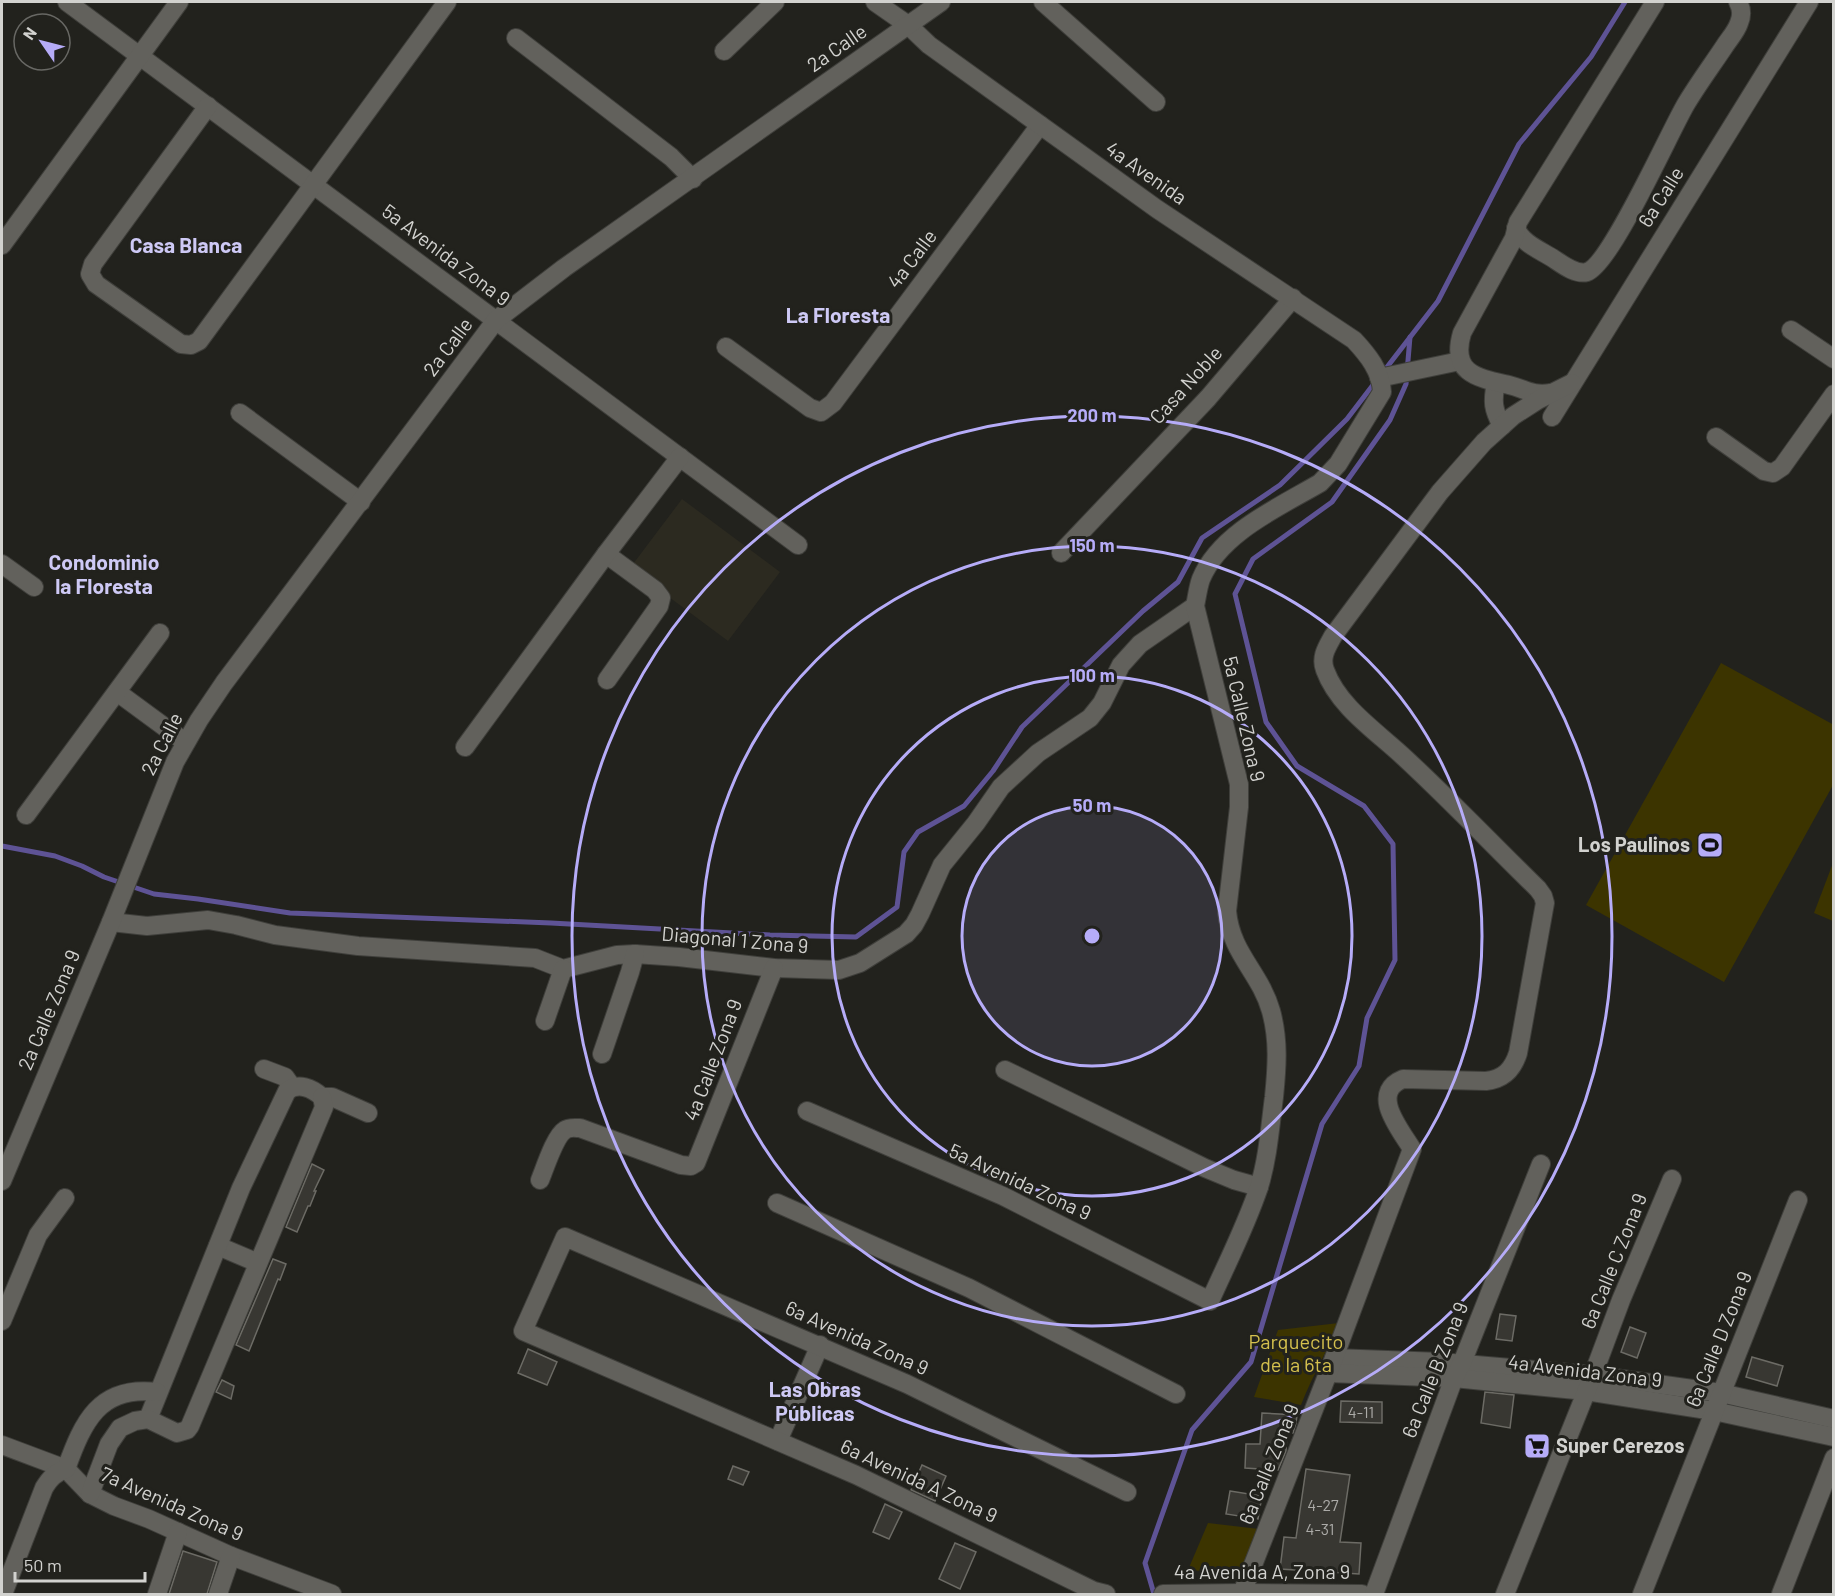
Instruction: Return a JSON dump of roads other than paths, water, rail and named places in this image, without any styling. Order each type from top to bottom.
[{"type":"street","name":"5a Avenida Zona 9","points":[[68,2],[798,545]]},
{"type":"street","points":[[2,245],[179,2]]},
{"type":"street","points":[[208,106],[93,264],[90,274],[96,284],[181,344],[191,345],[199,341],[447,2]]},
{"type":"street","points":[[724,51],[775,2]]},
{"type":"street","name":"4a Avenida","points":[[875,2],[929,45],[1157,209],[1354,340],[1366,353],[1379,376]]},
{"type":"street","name":"2a Calle","points":[[136,855],[185,742],[224,683],[496,320],[564,268],[941,2]]},
{"type":"street","points":[[1043,2],[1156,102]]},
{"type":"street","points":[[1556,392],[1544,394],[1528,392],[1511,385],[1478,377],[1468,371],[1460,361],[1458,346],[1462,333],[1514,238],[1518,222],[1655,2]]},
{"type":"street","points":[[1516,228],[1525,241],[1568,267],[1585,272],[1594,268],[1632,210],[1687,102],[1736,29],[1741,14],[1738,2]]},
{"type":"street","name":"6a Calle","points":[[1552,417],[1809,2]]},
{"type":"street","points":[[516,38],[654,144],[693,178]]},
{"type":"street","name":"4a Calle","points":[[726,347],[810,408],[821,412],[827,408],[1040,125]]},
{"type":"street","name":"Casa Noble","points":[[1061,553],[1208,398],[1293,298]]},
{"type":"street","points":[[1791,330],[1833,359]]},
{"type":"street","points":[[1379,376],[1460,361]]},
{"type":"street","name":"5a Calle Zona 9","points":[[1210,1301],[1259,1187],[1269,1141],[1277,1069],[1277,1043],[1264,990],[1239,952],[1228,925],[1227,912],[1239,807],[1239,784],[1195,606],[1201,579],[1226,544],[1244,529],[1320,483],[1329,475],[1380,399],[1382,392],[1379,376]]},
{"type":"street","points":[[1496,383],[1492,399],[1502,426],[1521,411],[1572,383]]},
{"type":"street","points":[[1716,437],[1764,471],[1773,473],[1782,467],[1833,395]]},
{"type":"street","points":[[240,413],[361,502]]},
{"type":"street","name":"6a Calle Zona 9","points":[[1242,1593],[1331,1366],[1412,1149],[1390,1111],[1387,1102],[1388,1093],[1397,1082],[1410,1078],[1493,1080],[1506,1075],[1515,1061],[1545,899],[1538,889],[1344,701],[1325,670],[1323,657],[1333,636],[1440,492],[1484,442],[1502,426]]},
{"type":"street","points":[[465,747],[680,457]]},
{"type":"street","points":[[606,554],[656,590],[661,598],[659,606],[607,680]]},
{"type":"street","points":[[2,564],[34,587]]},
{"type":"street","name":"Diagonal 1 Zona 9","points":[[562,969],[635,954],[774,968],[839,970],[849,968],[876,954],[906,934],[914,925],[942,865],[1001,787],[1038,753],[1090,718],[1102,703],[1121,665],[1140,644],[1195,606]]},
{"type":"street","points":[[26,815],[160,633]]},
{"type":"street","points":[[117,692],[185,742]]},
{"type":"street","name":"2a Calle Zona 9","points":[[2,1181],[136,855]]},
{"type":"street","points":[[112,918],[147,926],[208,920],[275,935],[358,946],[535,958],[562,969],[544,1021]]},
{"type":"street","points":[[602,1054],[635,954]]},
{"type":"street","name":"4a Calle Zona 9","points":[[540,1180],[560,1136],[566,1129],[573,1127],[681,1166],[691,1166],[699,1158],[774,968]]},
{"type":"street","points":[[264,1069],[285,1077],[292,1087]]},
{"type":"street","points":[[1005,1070],[1205,1168],[1259,1187]]},
{"type":"street","points":[[90,1494],[109,1444],[114,1435],[127,1424],[148,1419],[177,1433],[187,1430],[190,1426],[324,1107],[322,1097],[317,1092],[300,1085],[287,1091],[241,1188],[148,1419]]},
{"type":"street","points":[[322,1097],[332,1097],[368,1113]]},
{"type":"street","name":"5a Avenida Zona 9","points":[[807,1111],[1003,1196],[1210,1301]]},
{"type":"street","name":"6a Calle B Zona 9","points":[[1374,1594],[1458,1371],[1541,1164]]},
{"type":"street","name":"6a Calle C Zona 9","points":[[1505,1594],[1625,1290],[1672,1179]]},
{"type":"street","points":[[2,1321],[38,1235],[65,1198]]},
{"type":"street","name":"6a Calle D Zona 9","points":[[1642,1594],[1798,1200]]},
{"type":"street","points":[[777,1203],[969,1288],[1176,1394]]},
{"type":"street","name":"6a Avenida A Zona 9","points":[[565,1237],[523,1331],[856,1475],[1097,1593]]},
{"type":"street","name":"6a Avenida Zona 9","points":[[565,1237],[820,1345],[917,1389],[1127,1492]]},
{"type":"street","points":[[218,1246],[258,1263]]},
{"type":"street","points":[[778,1441],[820,1345]]},
{"type":"street","name":"4a Avenida Zona 9","points":[[1331,1366],[1458,1371],[1721,1393],[1833,1419]]},
{"type":"street","name":"4a Avenida Zona 9","points":[[1590,1383],[1833,1437]]},
{"type":"street","points":[[3,1594],[44,1488],[50,1479],[66,1469],[82,1430],[102,1404],[114,1396],[143,1390],[158,1392]]},
{"type":"street","name":"7a Avenida Zona 9","points":[[2,1446],[66,1469],[90,1494],[231,1556],[283,1586],[326,1593]]},
{"type":"street","points":[[1781,1594],[1833,1458]]},
{"type":"street","points":[[157,1594],[178,1532]]},
{"type":"street","points":[[218,1594],[231,1556]]},
{"type":"street","name":"4a Avenida A, Zona 9","points":[[1163,1594],[1362,1594]]},
{"type":"waterway","points":[[1384,371],[1438,301],[1519,144],[1591,57],[1625,2]]},
{"type":"waterway","points":[[1154,1594],[1145,1563],[1192,1430],[1251,1362],[1322,1124],[1359,1066],[1367,1018],[1395,960],[1393,844],[1364,806],[1297,766],[1266,722],[1235,594],[1253,559],[1332,502],[1390,420],[1406,384],[1410,337]]},
{"type":"waterway","points":[[2,846],[55,856],[104,877],[154,894],[290,913],[856,937],[897,907],[904,852],[918,832],[964,806],[993,771],[1022,727],[1143,611],[1178,582],[1202,538],[1280,485],[1347,419],[1376,381]]},
{"type":"place","name":"Los Paulinos","points":[[1710,845]]},
{"type":"place","name":"Super Cerezos","points":[[1537,1446]]},
{"type":"district","name":"Casa Blanca","points":[[186,246]]},
{"type":"district","name":"La Floresta","points":[[838,316]]},
{"type":"district","name":"Condominio la Floresta","points":[[104,575]]},
{"type":"district","name":"Las Obras Públicas","points":[[815,1402]]},
{"type":"park label","name":"Parquecito de la 6ta","points":[[1296,1354]]}]
